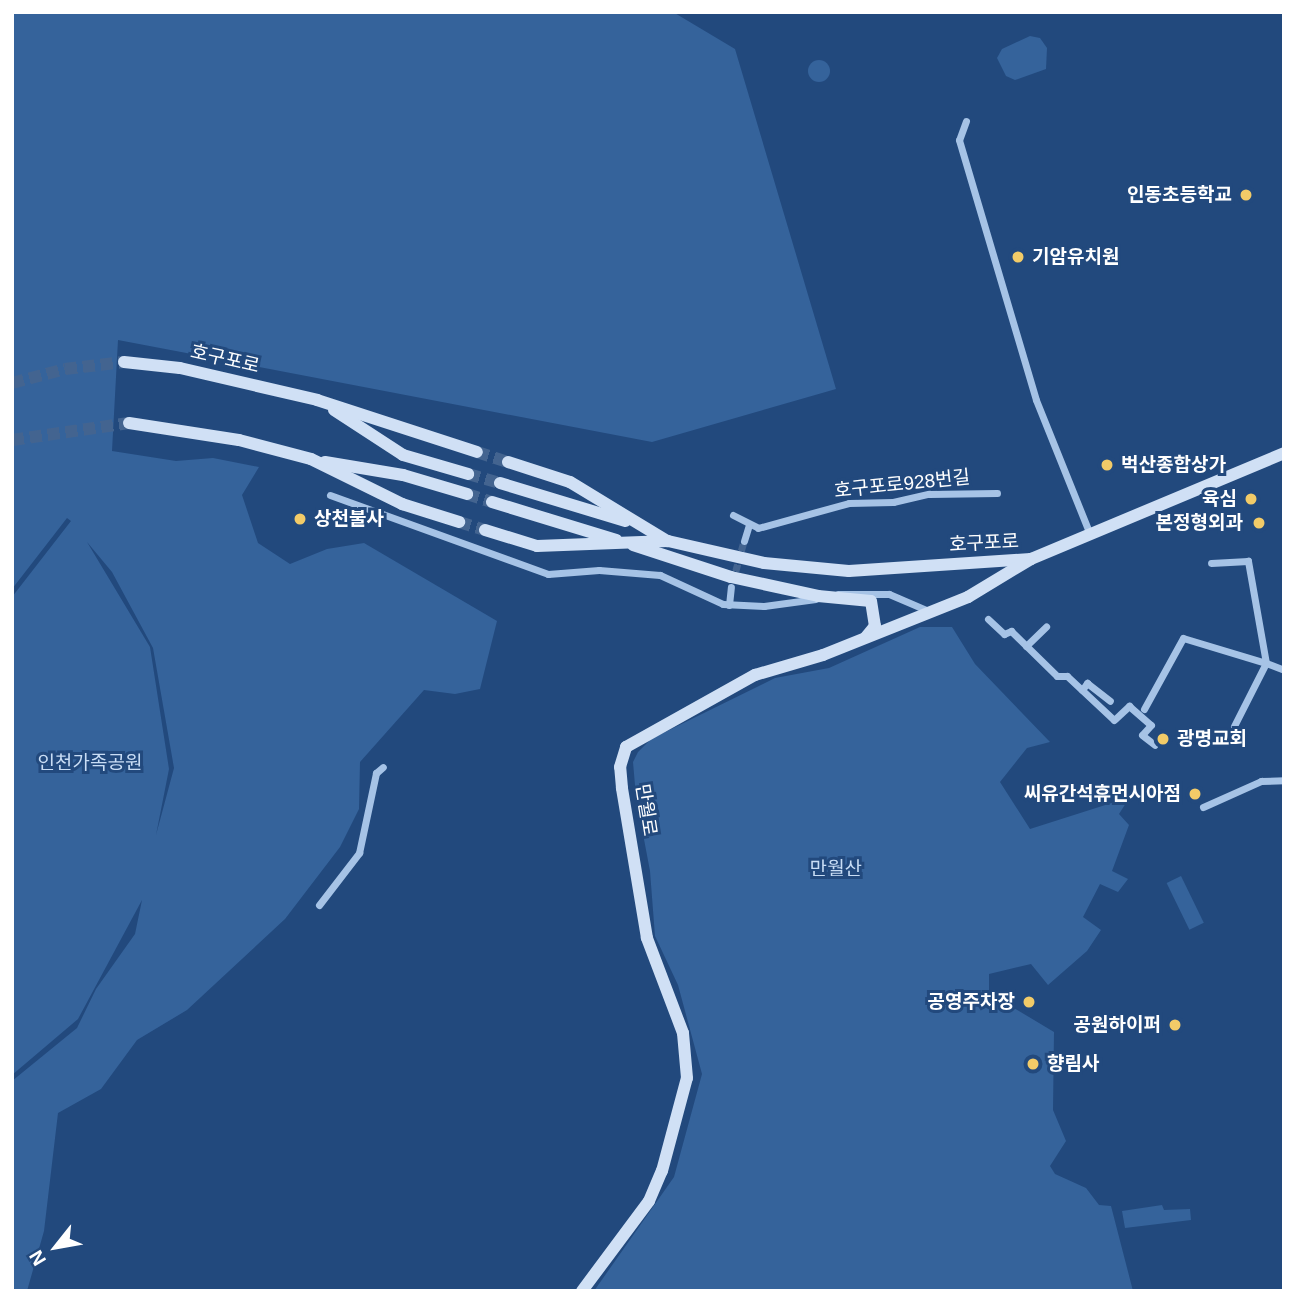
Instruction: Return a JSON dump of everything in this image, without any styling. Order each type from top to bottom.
[{"type":"main road","name":"호구포로","points":[[124,362],[180,368],[317,400],[477,452]]},
{"type":"main road","name":"호구포로","points":[[317,400],[403,454],[468,474]]},
{"type":"main road","points":[[129,423],[239,440],[311,459],[403,475],[467,494]]},
{"type":"main road","name":"호구포로","points":[[485,530],[537,546],[667,541],[764,563],[849,571],[974,559],[1031,559],[1284,453]]},
{"type":"main road","points":[[311,459],[402,504],[459,522]]},
{"type":"main road","name":"호구포로","points":[[508,462],[570,482],[667,541]]},
{"type":"main road","name":"호구포로","points":[[500,484],[642,526]]},
{"type":"main road","name":"호구포로","points":[[492,502],[627,543]]},
{"type":"main road","points":[[627,543],[731,577],[827,597],[871,601],[875,626],[866,638]]},
{"type":"main road","name":"만월로","points":[[582,1291],[649,1200],[663,1171],[687,1078],[683,1033],[647,937],[622,788],[623,753],[634,739],[755,675],[866,638],[968,597],[1031,559]]},
{"type":"street","points":[[967,121],[959,140],[1036,400],[1090,534]]},
{"type":"street","name":"호구포로928번길","points":[[749,525],[771,526],[849,503],[892,502],[929,494],[996,493]]},
{"type":"street","points":[[330,495],[548,574],[599,570],[660,575],[729,605],[870,591],[931,612]]},
{"type":"street","points":[[733,515],[749,525],[744,541]]},
{"type":"street","points":[[1211,563],[1248,561],[1266,663],[1234,726]]},
{"type":"street","points":[[729,605],[731,587]]},
{"type":"street","points":[[988,620],[1004,634],[1011,631],[1057,676],[1067,676],[1114,720],[1129,706],[1151,725],[1142,734],[1155,745]]},
{"type":"street","points":[[1026,646],[1046,627]]},
{"type":"street","points":[[1144,709],[1183,638],[1284,670]]},
{"type":"street","points":[[1082,690],[1087,683],[1110,701]]},
{"type":"street","points":[[319,905],[366,839],[376,773],[383,767]]},
{"type":"street","points":[[1203,807],[1261,780],[1284,780]]},
{"type":"green space","name":"인천가족공원","points":[[12,12],[673,12],[735,49],[836,389],[652,442],[118,340],[112,451],[176,461],[213,458],[259,467],[242,495],[258,543],[290,564],[327,549],[364,543],[497,621],[480,689],[455,694],[424,690],[360,762],[359,809],[340,847],[285,919],[187,1010],[137,1040],[101,1089],[58,1113],[44,1231],[27,1291],[12,1291],[12,1081],[77,1028],[96,989],[135,934],[142,900],[78,1019],[12,1075],[12,597],[71,521],[67,518],[12,589]],"holes":[[[87,542],[112,572],[153,648],[174,768],[156,835],[169,769],[150,647]]]},
{"type":"green space","points":[[1030,36],[1040,38],[1047,48],[1046,69],[1015,80],[1006,76],[997,58],[1002,49]]},
{"type":"green space","points":[[815,60],[823,60],[830,67],[830,75],[823,82],[815,82],[808,75],[808,67]]},
{"type":"green space","name":"만월산","points":[[920,627],[952,627],[975,664],[1050,742],[1027,748],[1000,782],[1030,829],[1121,800],[1126,803],[1119,814],[1129,825],[1112,871],[1128,879],[1118,892],[1100,884],[1083,917],[1101,930],[1087,951],[1048,985],[1031,964],[989,974],[989,993],[1054,1032],[1053,1110],[1066,1141],[1050,1166],[1055,1174],[1086,1188],[1099,1205],[1111,1206],[1133,1291],[594,1291],[674,1177],[702,1074],[678,985],[655,936],[650,871],[636,797],[633,762],[638,752],[651,739],[775,678],[829,668]]},
{"type":"green space","points":[[1181,876],[1204,923],[1189,930],[1167,883]]},
{"type":"green space","points":[[1162,1205],[1164,1210],[1190,1209],[1191,1220],[1125,1228],[1122,1211]]},
{"type":"tunnel","points":[[12,383],[65,369],[124,362]]},
{"type":"tunnel","points":[[12,440],[129,423]]},
{"type":"tunnel","points":[[477,452],[508,462]]},
{"type":"tunnel","points":[[468,474],[500,483]]},
{"type":"tunnel","points":[[467,494],[492,502]]},
{"type":"tunnel","points":[[459,522],[485,530]]},
{"type":"tunnel","points":[[733,581],[744,541]]},
{"type":"place","name":"인동초등학교","points":[[1246,195]]},
{"type":"place","name":"기암유치원","points":[[1018,257]]},
{"type":"place","name":"벅산종합상가","points":[[1107,465]]},
{"type":"place","name":"육심","points":[[1251,499]]},
{"type":"place","name":"상천불사","points":[[300,519]]},
{"type":"place","name":"본정형외과","points":[[1259,523]]},
{"type":"place","name":"광명교회","points":[[1163,739]]},
{"type":"place","name":"씨유간석휴먼시아점","points":[[1195,794]]},
{"type":"place","name":"공영주차장","points":[[1029,1002]]},
{"type":"place","name":"공원하이퍼","points":[[1175,1025]]},
{"type":"place","name":"향림사","points":[[1033,1064]]}]
